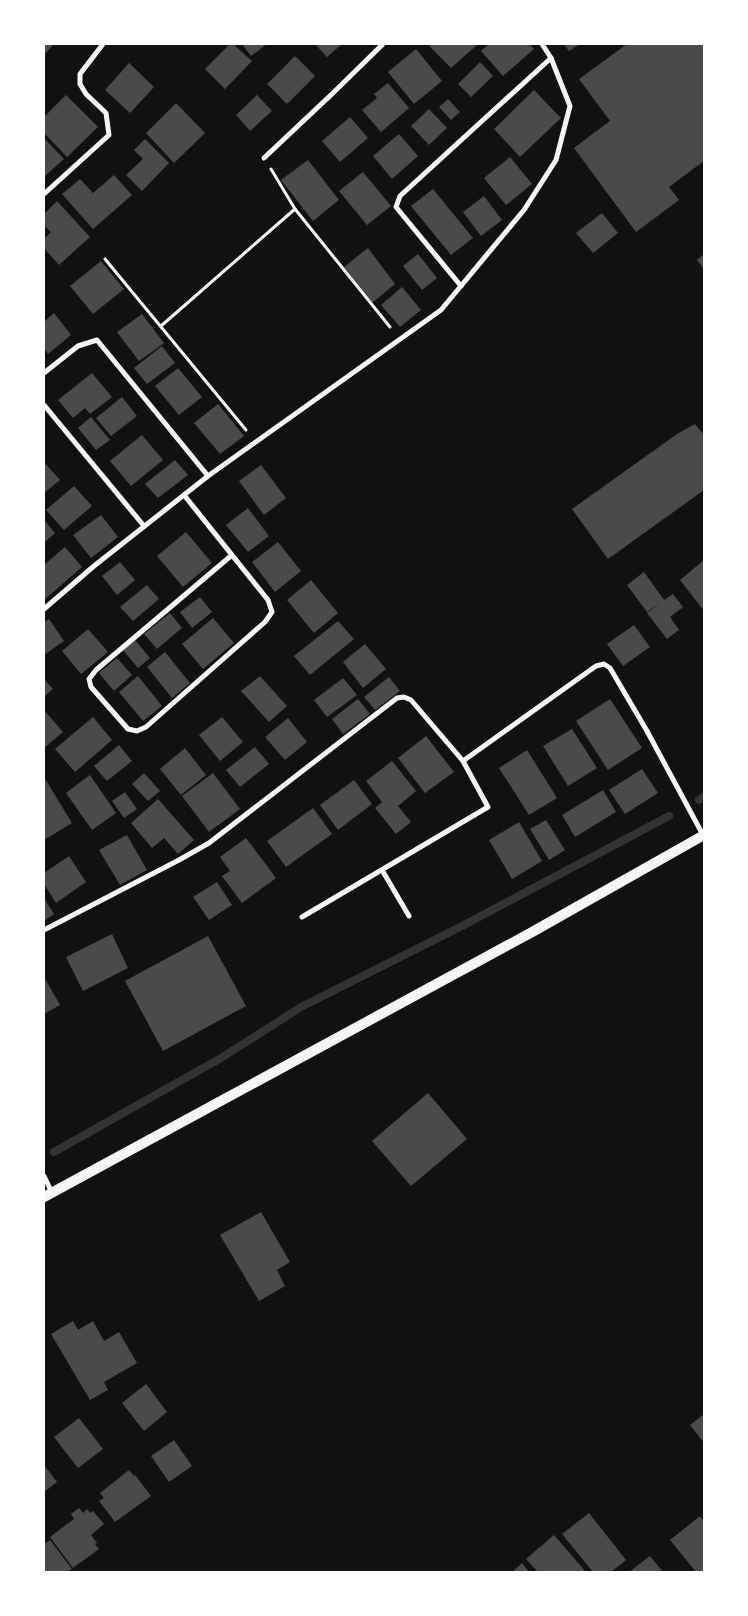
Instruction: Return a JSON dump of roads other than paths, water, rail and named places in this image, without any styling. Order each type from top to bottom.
[{"type":"main road","points":[[48,1195],[517,940],[704,835]]},
{"type":"street","points":[[44,194],[110,135],[106,113],[86,94],[80,84],[80,74],[103,44]]},
{"type":"street","points":[[264,158],[383,44]]},
{"type":"street","points":[[44,608],[208,476],[442,310],[524,210],[556,160],[570,106],[551,58],[542,44]]},
{"type":"street","points":[[461,286],[396,207],[400,196],[551,58]]},
{"type":"street","points":[[44,373],[78,346],[97,340],[208,476]]},
{"type":"street","points":[[44,405],[144,526]]},
{"type":"street","points":[[184,495],[232,555],[268,600],[272,612],[265,622],[146,727],[137,731],[128,730],[91,687],[89,679],[96,670],[232,555]]},
{"type":"street","points":[[463,761],[596,666],[604,664],[610,668],[647,731],[704,835]]},
{"type":"street","points":[[44,930],[209,843],[397,698],[404,697],[411,700],[463,761],[488,807],[302,917]]},
{"type":"street","points":[[382,870],[409,916]]},
{"type":"street","points":[[44,1176],[48,1195]]},
{"type":"waterway","points":[[699,800],[704,797]]},
{"type":"waterway","points":[[54,1152],[221,1058],[301,1007],[466,924],[669,816]]}]
